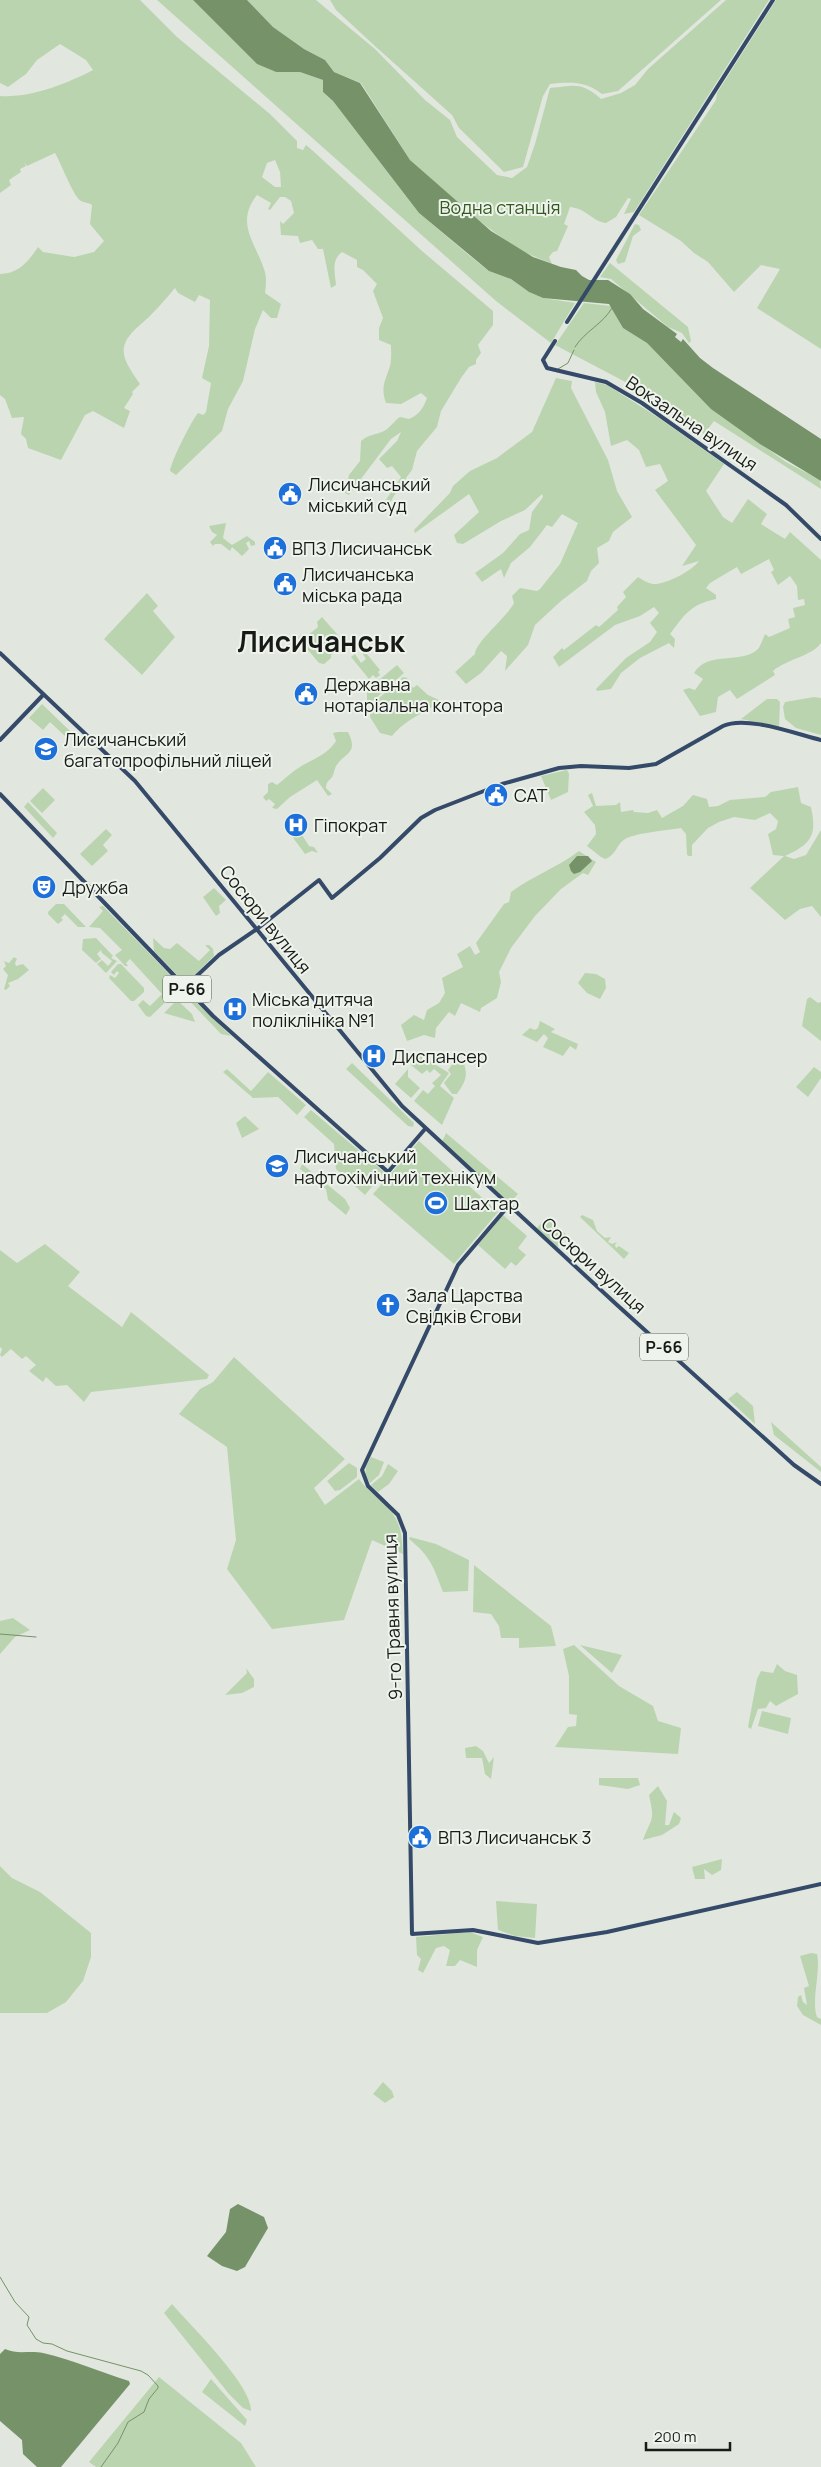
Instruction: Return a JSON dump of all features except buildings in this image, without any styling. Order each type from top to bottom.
[{"type":"main road","points":[[567,322],[772,0]]},
{"type":"main road","name":"Вокзальна вулиця","points":[[555,341],[543,362],[549,369],[606,382],[664,417],[786,505],[821,538]]},
{"type":"main road","name":"Сосюри вулиця","points":[[0,653],[135,781],[402,1106],[794,1465],[821,1484]]},
{"type":"main road","points":[[0,740],[44,695]]},
{"type":"main road","points":[[185,987],[219,955],[257,929],[319,880],[332,898],[380,858],[421,818],[502,784],[568,767],[629,768],[656,764],[723,726],[735,722],[748,723],[821,740]]},
{"type":"main road","name":"Р-66","points":[[0,794],[244,1046],[388,1172],[425,1129]]},
{"type":"main road","name":"9-го Травня вулиця","points":[[509,1205],[458,1265],[362,1470],[368,1486],[398,1515],[405,1534],[412,1934],[473,1930],[538,1944],[607,1932],[821,1884]]},
{"type":"green space","points":[[0,0],[140,0],[177,37],[270,114],[297,141],[297,148],[303,150],[306,145],[422,251],[493,311],[493,325],[478,345],[481,353],[476,360],[476,364],[469,367],[461,378],[441,411],[437,427],[417,451],[412,470],[406,478],[405,486],[398,489],[387,508],[382,506],[401,477],[392,466],[387,468],[379,459],[397,441],[401,432],[391,439],[349,495],[345,493],[349,475],[360,461],[361,441],[389,428],[400,417],[409,419],[413,417],[421,410],[427,398],[421,393],[401,404],[386,403],[384,386],[391,363],[391,345],[379,340],[379,328],[383,318],[373,291],[377,284],[363,270],[357,267],[357,260],[342,252],[335,263],[336,285],[331,288],[323,249],[318,249],[312,240],[300,243],[298,236],[281,235],[280,221],[283,224],[294,213],[291,201],[285,197],[280,197],[270,210],[268,209],[271,203],[257,195],[248,215],[247,224],[249,232],[265,272],[265,293],[281,304],[277,318],[271,318],[263,310],[255,329],[243,381],[228,409],[222,431],[176,475],[170,471],[178,450],[195,417],[198,413],[203,415],[206,412],[211,383],[202,378],[209,346],[210,300],[199,295],[195,302],[178,293],[175,288],[132,333],[124,347],[129,367],[140,384],[132,392],[133,394],[124,408],[130,411],[124,428],[93,411],[85,415],[61,460],[28,448],[26,439],[21,434],[24,417],[12,418],[5,399],[0,395],[0,274],[18,269],[31,257],[38,247],[43,252],[74,257],[94,252],[104,241],[90,224],[92,205],[82,202],[78,198],[55,153],[27,166],[24,162],[26,166],[9,180],[11,185],[0,193],[0,96],[24,95],[48,89],[93,70],[86,60],[60,44],[37,60],[26,74],[8,87],[0,83]],"holes":[[[275,160],[280,172],[281,187],[275,187],[262,177],[267,163]]]},
{"type":"green space","points":[[157,0],[193,0],[257,64],[276,72],[300,72],[323,80],[323,92],[333,101],[419,213],[489,271],[511,279],[529,292],[543,298],[575,303],[551,343],[496,301]]},
{"type":"green space","name":"Водна станція","points":[[247,0],[316,0],[375,49],[425,100],[450,120],[457,137],[497,175],[512,178],[527,167],[550,88],[582,87],[588,89],[601,99],[621,93],[635,85],[648,69],[726,0],[769,0],[634,212],[624,214],[631,199],[628,198],[616,217],[606,223],[581,210],[570,207],[564,224],[568,226],[557,251],[553,252],[549,257],[552,264],[517,249],[466,211],[410,160],[361,83],[334,72],[325,60],[304,49],[273,27]]},
{"type":"green space","points":[[330,0],[721,0],[618,91],[602,94],[578,83],[550,84],[543,96],[523,167],[504,172],[459,128],[452,115],[336,10]]},
{"type":"green space","points":[[776,0],[821,0],[821,349],[757,308],[780,269],[761,265],[734,292],[708,262],[681,241],[639,215],[716,100],[717,93]]},
{"type":"green space","points":[[635,224],[639,225],[641,230],[633,236],[625,262],[618,264],[616,260]]},
{"type":"green space","points":[[610,263],[688,327],[691,341],[689,343],[682,333],[668,327],[611,279],[600,277]]},
{"type":"green space","points":[[584,303],[611,306],[623,328],[647,343],[711,408],[786,462],[820,480],[821,489],[714,421],[704,434],[652,396],[555,345]]},
{"type":"green space","points":[[556,378],[572,381],[571,388],[608,460],[617,491],[632,517],[613,532],[609,541],[597,548],[599,563],[591,571],[587,581],[561,601],[535,625],[528,645],[505,671],[507,656],[501,651],[481,673],[466,684],[455,672],[475,654],[480,643],[510,609],[514,603],[512,596],[520,588],[537,591],[540,589],[560,564],[578,523],[562,514],[552,527],[547,525],[530,547],[511,563],[504,578],[501,569],[482,582],[475,573],[503,553],[520,534],[529,530],[532,512],[543,497],[542,494],[525,510],[501,521],[463,544],[457,543],[454,535],[479,512],[469,494],[415,533],[414,530],[450,493],[453,486],[470,471],[497,458],[532,432]]},
{"type":"green space","points":[[595,382],[607,385],[659,418],[724,464],[706,491],[723,517],[732,523],[748,499],[767,514],[761,524],[785,539],[790,532],[821,560],[821,643],[812,651],[785,663],[773,671],[775,675],[737,699],[730,690],[718,697],[716,712],[700,716],[683,690],[689,688],[695,690],[703,679],[694,673],[700,666],[708,662],[751,654],[758,649],[765,634],[769,637],[790,628],[788,619],[795,617],[793,608],[805,605],[804,599],[798,600],[797,586],[790,576],[778,585],[771,572],[774,570],[769,559],[741,574],[737,567],[710,583],[706,588],[716,595],[716,599],[694,607],[685,615],[670,634],[675,639],[674,648],[669,643],[640,658],[621,673],[611,689],[597,691],[596,689],[626,658],[650,642],[657,632],[650,623],[659,613],[654,607],[640,616],[615,625],[559,667],[553,657],[562,648],[564,650],[596,625],[599,627],[618,610],[617,607],[626,597],[623,592],[638,577],[647,582],[658,584],[685,573],[699,561],[682,566],[696,545],[655,490],[668,481],[660,464],[646,467],[639,450],[627,440],[611,446],[605,412],[596,392]]},
{"type":"green space","points":[[226,523],[223,538],[232,545],[247,536],[255,542],[255,545],[251,546],[249,541],[246,543],[249,549],[242,556],[232,547],[230,551],[221,544],[213,546],[210,542],[217,535],[212,532],[209,526]]},
{"type":"green space","points":[[147,593],[158,606],[153,611],[175,637],[142,675],[104,639]]},
{"type":"green space","points":[[322,617],[344,642],[344,646],[331,655],[331,658],[324,664],[319,663],[298,638],[302,634],[307,636],[318,627],[317,622]]},
{"type":"green space","points":[[362,648],[380,670],[378,672],[380,675],[376,678],[373,675],[369,679],[351,657],[355,654],[361,663],[366,659],[361,651]]},
{"type":"green space","points":[[397,665],[404,673],[367,706],[367,690]]},
{"type":"green space","points":[[403,677],[407,678],[413,688],[417,685],[428,695],[441,701],[409,721],[392,736],[380,733],[370,717],[371,705]]},
{"type":"green space","points":[[814,697],[821,698],[821,735],[796,728],[785,719],[783,707],[785,702]]},
{"type":"green space","points":[[767,699],[777,699],[780,702],[779,727],[741,719]]},
{"type":"green space","points":[[42,704],[70,731],[66,737],[50,722],[43,730],[29,718]]},
{"type":"green space","points":[[348,732],[352,745],[350,752],[336,766],[333,776],[327,783],[326,788],[332,794],[328,796],[317,780],[290,797],[277,809],[272,808],[275,804],[269,799],[266,801],[263,797],[268,792],[268,784],[272,782],[277,785],[298,768],[326,752],[336,741],[333,733]]},
{"type":"green space","points":[[567,770],[569,774],[568,792],[551,800],[541,776]]},
{"type":"green space","points":[[798,787],[801,803],[811,807],[813,832],[807,843],[785,856],[794,859],[806,855],[821,830],[821,917],[812,906],[800,909],[785,920],[750,888],[784,856],[773,855],[768,834],[776,829],[778,821],[770,813],[755,820],[734,817],[708,828],[692,845],[692,856],[687,855],[686,834],[681,828],[645,833],[627,838],[623,840],[612,855],[605,859],[587,846],[596,834],[595,825],[584,812],[593,806],[588,795],[592,793],[596,806],[616,805],[620,802],[621,812],[633,810],[634,812],[648,813],[657,810],[662,818],[683,806],[693,795],[707,799],[709,807],[718,806],[730,800],[765,797],[771,792]]},
{"type":"green space","points":[[43,788],[55,800],[42,813],[30,801]]},
{"type":"green space","points":[[28,802],[57,833],[53,838],[24,807]]},
{"type":"green space","points":[[297,827],[309,846],[314,847],[318,853],[312,851],[305,854],[291,835],[291,831]]},
{"type":"green space","points":[[106,829],[112,835],[103,845],[108,851],[92,866],[80,854]]},
{"type":"green space","points":[[579,851],[596,862],[588,875],[583,873],[561,889],[535,916],[511,948],[499,972],[501,982],[497,998],[481,1008],[480,1012],[461,1003],[455,1016],[449,1012],[436,1028],[435,1038],[424,1035],[407,1041],[401,1025],[414,1015],[424,1020],[427,1010],[439,1003],[445,993],[442,978],[463,967],[457,954],[470,946],[475,955],[480,952],[476,943],[504,904],[509,902],[511,892]]},
{"type":"green space","points":[[214,888],[226,900],[219,906],[220,913],[216,916],[203,897]]},
{"type":"green space","points":[[56,904],[64,904],[86,927],[78,927],[65,914],[61,918],[63,920],[58,924],[48,914]]},
{"type":"green space","points":[[103,906],[180,985],[179,989],[150,1017],[146,1016],[138,1005],[143,1000],[150,1006],[162,994],[130,959],[126,963],[128,966],[125,966],[115,955],[122,950],[100,928],[89,927],[103,911],[99,907]]},
{"type":"green space","points":[[96,938],[113,956],[111,958],[117,961],[106,973],[97,964],[102,960],[108,966],[112,961],[101,950],[97,954],[101,959],[96,963],[82,950],[83,939]]},
{"type":"green space","points":[[153,938],[164,948],[170,949],[177,943],[199,961],[210,950],[205,945],[209,945],[213,949],[214,956],[189,980],[185,978],[182,980],[154,951]]},
{"type":"green space","points":[[14,957],[17,959],[16,966],[23,964],[29,970],[18,979],[8,983],[10,986],[6,990],[4,989],[8,975],[3,969],[6,966],[4,961],[9,963]]},
{"type":"green space","points":[[118,964],[121,964],[144,988],[144,992],[134,1001],[131,1001],[109,978],[110,975],[115,978],[119,973],[117,971],[114,975],[111,972]]},
{"type":"green space","points":[[585,973],[596,974],[605,979],[606,988],[600,999],[587,993],[578,983]]},
{"type":"green space","points":[[185,992],[231,1036],[221,1034],[183,994]]},
{"type":"green space","points":[[810,997],[818,1003],[821,1002],[821,1041],[802,1026],[807,999]]},
{"type":"green space","points":[[177,1000],[192,1014],[195,1022],[164,1013]]},
{"type":"green space","points":[[540,1021],[555,1029],[551,1032],[578,1044],[576,1050],[570,1046],[563,1056],[543,1047],[548,1038],[544,1034],[537,1042],[522,1035],[530,1028],[535,1030],[538,1028]]},
{"type":"green space","points":[[420,1055],[449,1073],[440,1086],[454,1098],[442,1125],[414,1101],[423,1090],[428,1094],[435,1086],[432,1083],[441,1075],[434,1069],[430,1073],[427,1070],[422,1074],[411,1065]]},
{"type":"green space","points":[[463,1061],[466,1071],[465,1079],[457,1094],[452,1094],[444,1083],[451,1074],[448,1070],[454,1062]]},
{"type":"green space","points":[[352,1063],[414,1123],[413,1127],[408,1126],[346,1069]]},
{"type":"green space","points":[[814,1067],[821,1072],[821,1078],[808,1097],[796,1087]]},
{"type":"green space","points":[[227,1069],[251,1091],[268,1072],[306,1105],[297,1115],[278,1097],[253,1098],[223,1072]]},
{"type":"green space","points":[[408,1069],[408,1077],[420,1088],[411,1098],[395,1084]]},
{"type":"green space","points":[[311,1110],[384,1172],[365,1195],[336,1169],[334,1144],[304,1117]]},
{"type":"green space","points":[[245,1116],[259,1129],[242,1138],[236,1123]]},
{"type":"green space","points":[[446,1133],[518,1194],[510,1203],[442,1142]]},
{"type":"green space","name":"Шахтар","points":[[419,1141],[498,1212],[454,1264],[373,1194]]},
{"type":"green space","points":[[302,1164],[345,1199],[350,1208],[346,1215],[328,1200],[326,1189],[300,1169]]},
{"type":"green space","points":[[503,1215],[527,1236],[518,1248],[526,1255],[516,1266],[511,1262],[505,1269],[478,1245]]},
{"type":"green space","points":[[582,1215],[593,1220],[597,1231],[605,1238],[611,1237],[608,1242],[612,1244],[617,1242],[616,1248],[619,1246],[629,1253],[624,1259],[580,1217]]},
{"type":"green space","points":[[546,1217],[568,1236],[557,1247],[537,1228]]},
{"type":"green space","points":[[45,1244],[80,1272],[68,1286],[122,1327],[131,1312],[209,1375],[207,1379],[91,1392],[84,1402],[67,1385],[56,1386],[46,1377],[43,1382],[29,1371],[36,1365],[26,1356],[22,1359],[11,1349],[2,1357],[0,1355],[2,1349],[0,1347],[0,1250],[17,1263]]},
{"type":"green space","points":[[234,1357],[345,1459],[314,1488],[325,1505],[359,1479],[389,1509],[398,1523],[403,1554],[372,1540],[344,1620],[272,1629],[227,1569],[236,1540],[227,1447],[179,1414],[200,1389],[213,1382]]},
{"type":"green space","points":[[737,1392],[753,1406],[755,1424],[728,1399]]},
{"type":"green space","points":[[771,1422],[821,1467],[821,1472],[774,1435]]},
{"type":"green space","points":[[371,1457],[384,1462],[379,1475],[370,1483],[366,1476],[366,1470]]},
{"type":"green space","points":[[349,1463],[357,1468],[357,1477],[340,1490],[335,1491],[327,1481]]},
{"type":"green space","points":[[388,1464],[398,1471],[389,1484],[378,1492],[371,1485],[382,1476]]},
{"type":"green space","points":[[410,1537],[436,1544],[469,1560],[468,1591],[443,1592],[437,1575],[427,1557],[409,1539]]},
{"type":"green space","points":[[474,1565],[551,1626],[556,1646],[519,1648],[519,1638],[501,1638],[499,1626],[491,1614],[473,1612]]},
{"type":"green space","points":[[13,1618],[30,1630],[15,1637],[0,1654],[0,1621]]},
{"type":"green space","points":[[574,1645],[619,1686],[653,1706],[658,1721],[681,1728],[678,1754],[555,1747],[568,1727],[576,1726],[577,1715],[569,1714],[569,1676],[563,1649]]},
{"type":"green space","points":[[580,1645],[622,1655],[612,1673]]},
{"type":"green space","points":[[777,1664],[785,1671],[797,1675],[798,1694],[776,1706],[770,1701],[766,1708],[758,1709],[751,1729],[748,1727],[757,1679],[761,1671],[773,1673]]},
{"type":"green space","points":[[246,1668],[254,1679],[254,1687],[242,1693],[225,1695],[247,1673]]},
{"type":"green space","points":[[762,1711],[791,1718],[788,1734],[758,1726]]},
{"type":"green space","points":[[476,1746],[483,1751],[489,1763],[494,1757],[491,1779],[485,1774],[482,1758],[466,1758],[465,1748]]},
{"type":"green space","points":[[599,1778],[638,1778],[640,1785],[628,1789],[599,1785]]},
{"type":"green space","points":[[658,1786],[667,1801],[665,1825],[669,1825],[674,1812],[681,1818],[679,1824],[662,1835],[643,1840],[652,1819],[649,1795]]},
{"type":"green space","points":[[722,1859],[721,1870],[712,1875],[704,1869],[705,1879],[695,1879],[692,1867]]},
{"type":"green space","points":[[0,1866],[12,1878],[40,1892],[91,1933],[91,1957],[83,1981],[66,2002],[47,2013],[0,2013]]},
{"type":"green space","points":[[496,1901],[537,1904],[535,1938],[515,1936],[498,1930]]},
{"type":"green space","points":[[470,1932],[483,1937],[477,1950],[477,1967],[460,1960],[455,1966],[446,1966],[450,1950],[444,1946],[436,1948],[423,1973],[418,1970],[421,1959],[417,1955],[416,1937]]},
{"type":"green space","points":[[811,1953],[817,1954],[818,1961],[815,2010],[817,2017],[821,2019],[821,2025],[803,2015],[797,2006],[798,1997],[801,1995],[803,2002],[807,2005],[804,1988],[809,1986],[800,1956]]},
{"type":"green space","points":[[383,2082],[392,2091],[394,2097],[385,2103],[373,2094]]},
{"type":"green space","points":[[172,2304],[232,2372],[249,2400],[251,2411],[243,2408],[229,2394],[164,2313]]},
{"type":"green space","points":[[159,2377],[241,2443],[256,2467],[96,2467],[89,2462]]},
{"type":"green space","points":[[211,2379],[247,2420],[245,2426],[202,2392]]},
{"type":"shaded area","points":[[193,0],[247,0],[273,27],[304,49],[325,60],[334,72],[360,83],[410,160],[491,231],[533,257],[576,270],[589,280],[608,280],[630,294],[643,309],[677,334],[675,337],[681,342],[683,339],[700,358],[713,368],[821,439],[821,481],[760,444],[711,409],[647,343],[623,328],[609,304],[543,298],[529,292],[511,279],[489,271],[419,213],[333,101],[323,92],[323,80],[300,72],[276,72],[257,64]]},
{"type":"shaded area","points":[[577,856],[588,856],[592,861],[580,872],[574,874],[569,865]]},
{"type":"shaded area","points":[[238,2204],[264,2217],[268,2228],[245,2267],[237,2271],[222,2266],[207,2256],[226,2232],[230,2209]]},
{"type":"shaded area","points":[[5,2349],[15,2352],[38,2352],[54,2356],[129,2381],[130,2384],[61,2467],[37,2467],[23,2454],[22,2440],[0,2421],[0,2354]]},
{"type":"waterway","points":[[575,347],[584,336],[604,319],[612,308]]},
{"type":"waterway","points":[[558,369],[568,363],[574,350]]},
{"type":"waterway","points":[[0,1634],[36,1637]]},
{"type":"waterway","points":[[0,2277],[15,2302],[29,2317],[27,2325],[36,2339],[67,2351],[141,2371],[148,2375],[158,2386],[149,2399],[144,2412],[128,2422],[118,2443],[101,2467]]},
{"type":"place","name":"Лисичанський міський суд","points":[[290,494]]},
{"type":"place","name":"ВПЗ Лисичанськ","points":[[275,548]]},
{"type":"place","name":"Лисичанська міська рада","points":[[285,584]]},
{"type":"place","name":"Державна нотаріальна контора","points":[[306,694]]},
{"type":"place","name":"Лисичанський багатопрофільний ліцей","points":[[46,749]]},
{"type":"place","name":"САТ","points":[[496,795]]},
{"type":"place","name":"Гіпократ","points":[[296,825]]},
{"type":"place","name":"Дружба","points":[[44,887]]},
{"type":"place","name":"Міська дитяча поліклініка №1","points":[[235,1009]]},
{"type":"place","name":"Диспансер","points":[[374,1056]]},
{"type":"place","name":"Лисичанський нафтохімічний технікум","points":[[277,1166]]},
{"type":"place","name":"Шахтар","points":[[436,1203]]},
{"type":"place","name":"Зала Царства Свідків Єгови","points":[[388,1305]]},
{"type":"place","name":"ВПЗ Лисичанськ 3","points":[[420,1837]]},
{"type":"district","name":"Лисичанськ","points":[[321,641]]}]
